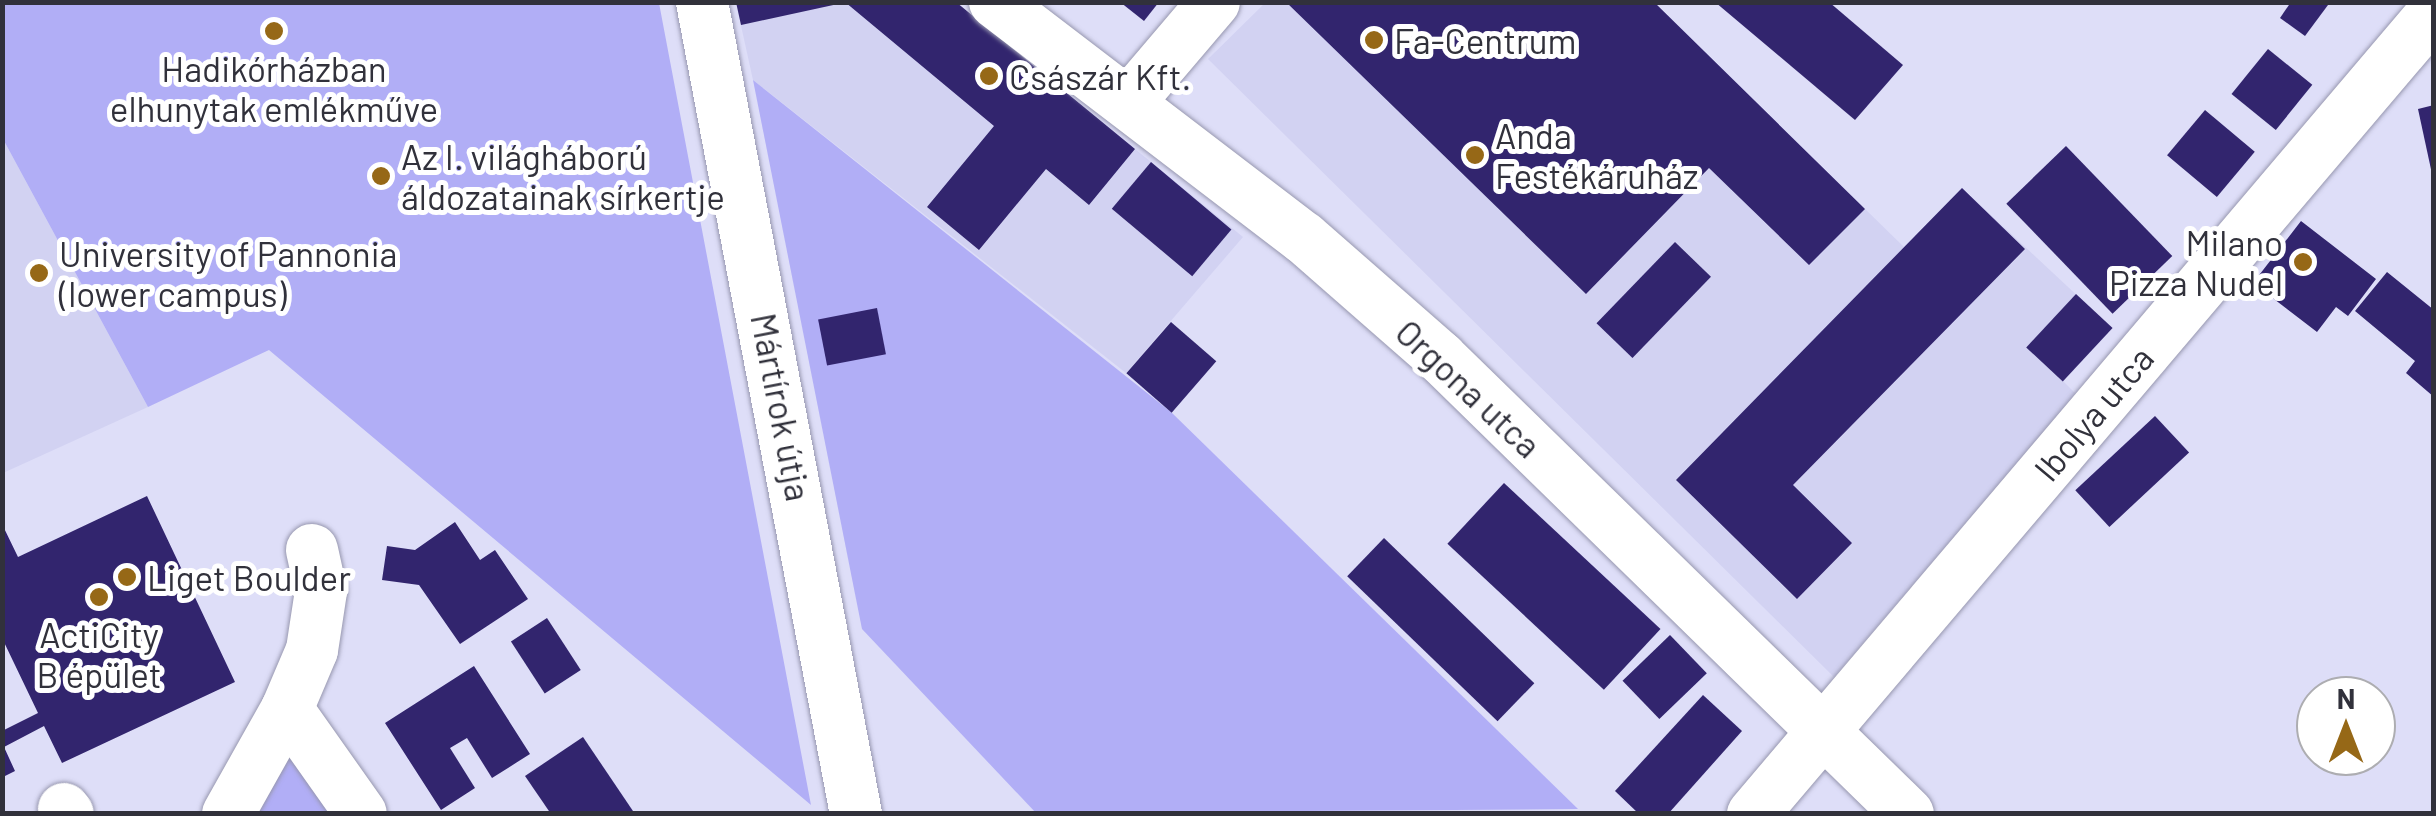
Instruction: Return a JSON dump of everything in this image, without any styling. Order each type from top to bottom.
[{"type":"street","name":"Mártírok útja","points":[[702,2],[856,814]]},
{"type":"street","name":"Orgona utca","points":[[995,2],[1304,238],[1440,357],[1908,814]]},
{"type":"street","points":[[1128,102],[1214,2]]},
{"type":"street","name":"Ibolya utca","points":[[1753,814],[2434,12]]},
{"type":"street","points":[[228,814],[287,710],[314,635],[321,591],[312,550]]},
{"type":"street","points":[[287,710],[361,814]]},
{"type":"shaded area","points":[[2,3],[659,3],[811,805],[269,350],[148,407],[3,139]]},
{"type":"shaded area","points":[[736,3],[956,3],[1243,237],[1126,373],[753,80]]},
{"type":"shaded area","points":[[1265,3],[1654,3],[1904,247],[1962,188],[2112,328],[2062,380],[2076,394],[1834,677],[1208,59]]},
{"type":"shaded area","points":[[753,80],[1171,412],[1578,809],[1036,813],[862,629]]},
{"type":"shaded area","name":"University of Pannonia (lower campus)","points":[[3,139],[148,407],[2,473]]},
{"type":"shaded area","points":[[305,714],[376,814],[252,814]]},
{"type":"building","points":[[736,2],[838,2],[838,4],[741,25]]},
{"type":"building","name":"Császár Kft.","points":[[845,2],[956,2],[1135,149],[1089,205],[1046,169],[979,250],[927,207],[994,126]]},
{"type":"building","points":[[1120,2],[1159,2],[1144,21]]},
{"type":"building","points":[[1286,2],[1654,2],[1865,209],[1809,265],[1709,168],[1586,294]]},
{"type":"building","points":[[1715,2],[1829,2],[1903,65],[1855,120]]},
{"type":"building","points":[[2291,2],[2328,5],[2305,36],[2280,18]]},
{"type":"building","points":[[2268,49],[2312,85],[2276,130],[2231,94]]},
{"type":"building","points":[[2434,105],[2434,173],[2432,174],[2418,109]]},
{"type":"building","points":[[2205,110],[2255,152],[2217,197],[2167,155]]},
{"type":"building","points":[[2066,146],[2172,256],[2113,314],[2006,204]]},
{"type":"building","points":[[1151,162],[1231,229],[1192,276],[1112,209]]},
{"type":"building","points":[[1962,188],[2025,249],[1793,485],[1852,543],[1797,599],[1676,480]]},
{"type":"building","points":[[2301,221],[2376,279],[2348,316],[2336,307],[2317,332],[2253,283]]},
{"type":"building","points":[[1675,242],[1711,277],[1632,358],[1597,323]]},
{"type":"building","points":[[2387,272],[2434,310],[2434,397],[2406,373],[2415,361],[2355,311]]},
{"type":"building","points":[[2076,294],[2113,328],[2063,381],[2026,347]]},
{"type":"building","points":[[877,308],[886,354],[827,366],[818,319]]},
{"type":"building","points":[[1171,322],[1216,361],[1172,413],[1126,373]]},
{"type":"building","points":[[2155,416],[2189,453],[2109,527],[2075,490]]},
{"type":"building","points":[[1504,483],[1661,629],[1604,690],[1447,544]]},
{"type":"building","name":"ActiCity B épület","points":[[147,496],[235,682],[62,763],[44,726],[4,747],[15,771],[3,777],[2,731],[38,713],[2,638],[2,524],[18,557]]},
{"type":"building","points":[[455,522],[480,560],[495,550],[528,599],[460,644],[419,585],[382,580],[387,546],[415,550]]},
{"type":"building","points":[[1384,538],[1534,683],[1498,721],[1347,576]]},
{"type":"building","points":[[547,618],[581,670],[545,693],[511,641]]},
{"type":"building","points":[[1670,635],[1707,673],[1659,719],[1623,681]]},
{"type":"building","points":[[474,666],[530,754],[492,778],[467,738],[450,748],[475,788],[441,810],[385,723]]},
{"type":"building","points":[[1703,695],[1742,731],[1668,814],[1639,814],[1615,791]]},
{"type":"building","points":[[583,737],[635,814],[551,814],[525,776]]},
{"type":"place","name":"Hadikórházban elhunytak emlékműve","points":[[274,31]]},
{"type":"place","name":"Fa-Centrum","points":[[1374,40]]},
{"type":"place","name":"Császár Kft.","points":[[989,76]]},
{"type":"place","name":"Anda Festékáruház","points":[[1475,155]]},
{"type":"place","name":"Az I. világháború áldozatainak sírkertje","points":[[381,176]]},
{"type":"place","name":"Milano Pizza Nudel","points":[[2303,262]]},
{"type":"place","name":"University of Pannonia (lower campus)","points":[[39,273]]},
{"type":"place","name":"Liget Boulder","points":[[127,577]]},
{"type":"place","name":"ActiCity B épület","points":[[99,597]]}]
